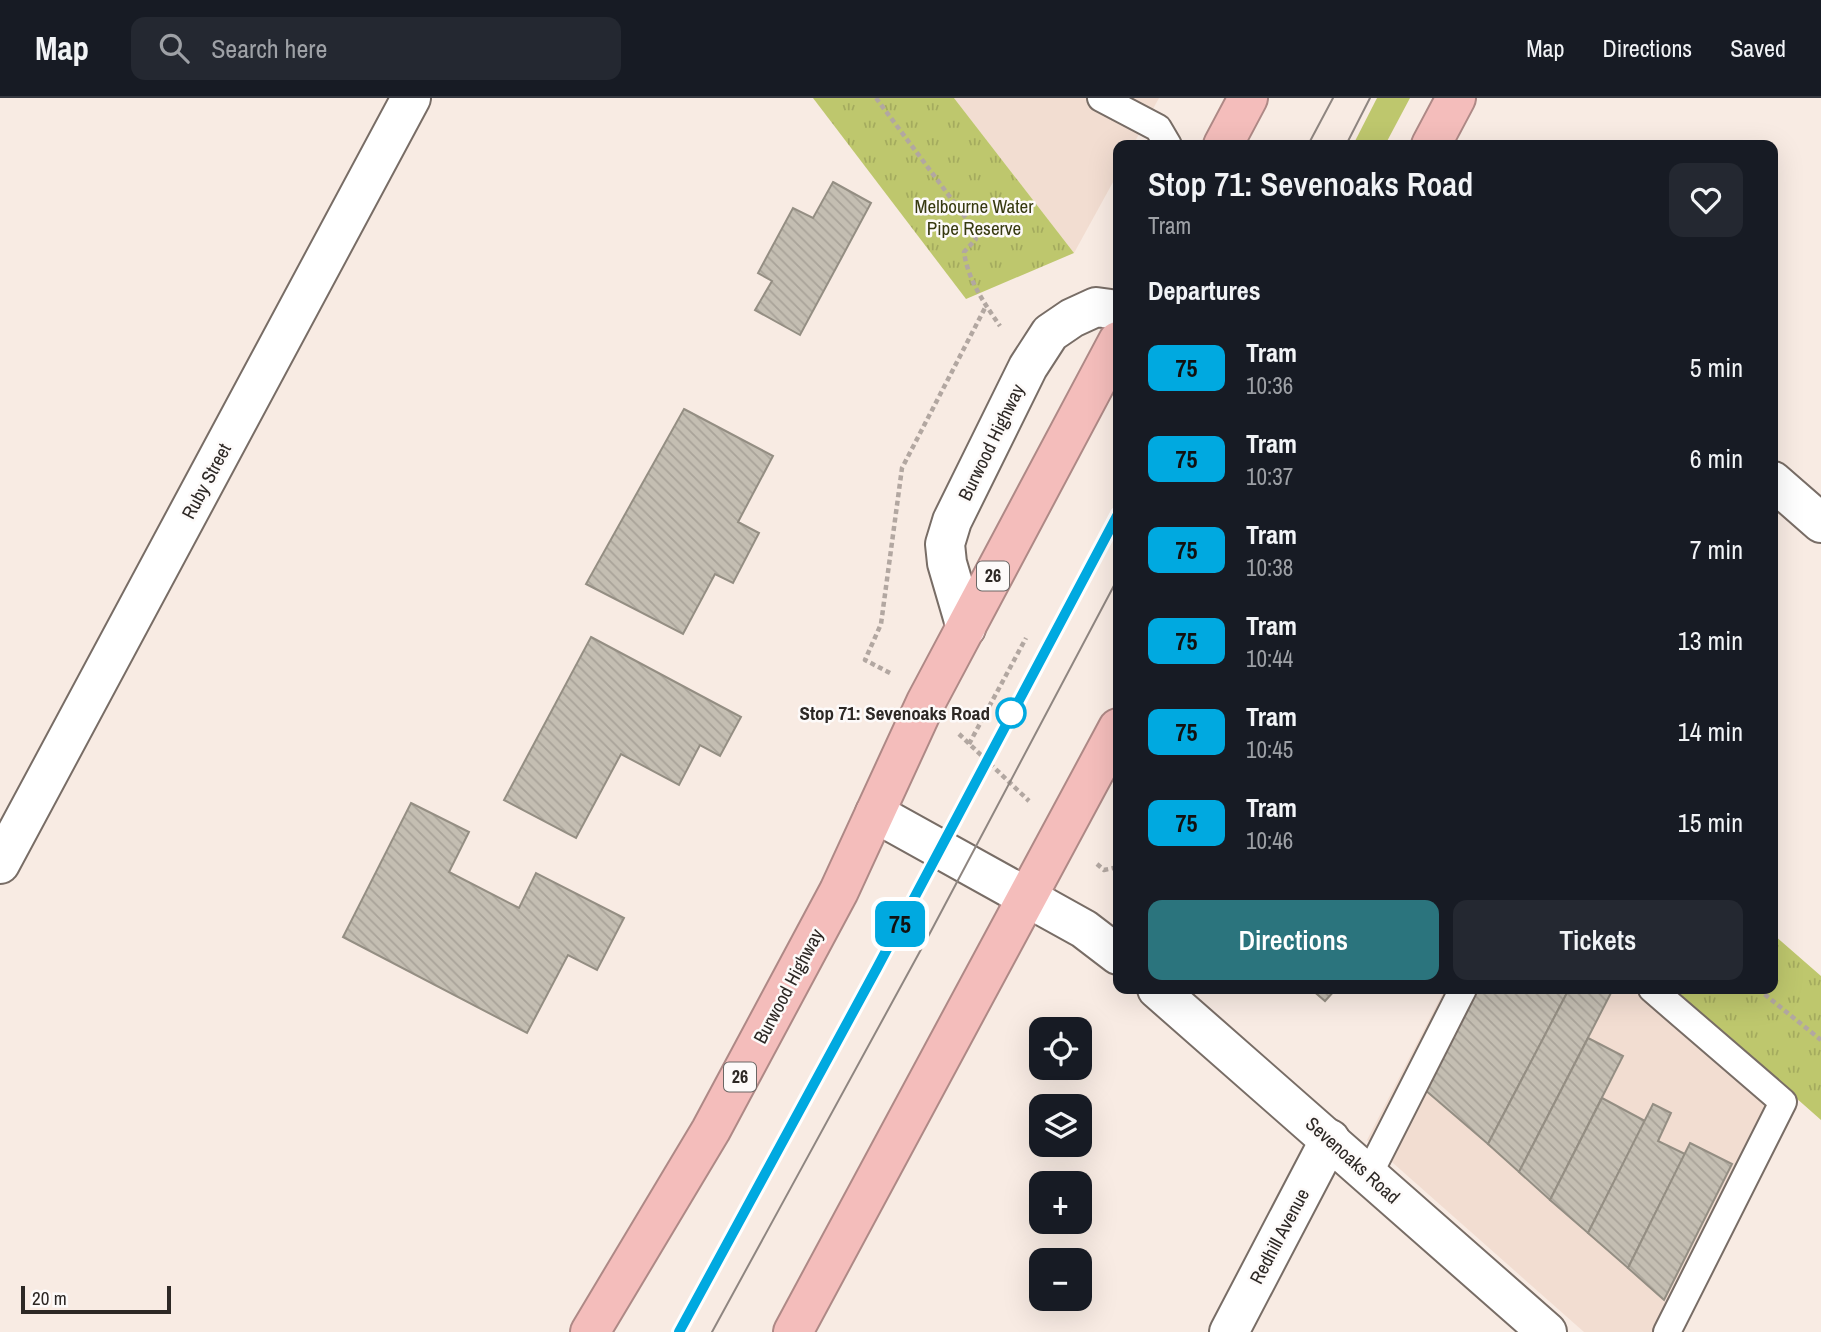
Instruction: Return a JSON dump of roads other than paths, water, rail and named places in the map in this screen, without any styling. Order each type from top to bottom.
[{"type":"highway","points":[[1226,140],[1248,98]]},
{"type":"highway","points":[[1434,140],[1456,98]]},
{"type":"highway","name":"Burwood Highway","points":[[590,1332],[711,1130],[839,891],[926,702],[1113,350]]},
{"type":"highway","points":[[793,1332],[1113,737]]},
{"type":"street","name":"Ruby Street","points":[[4,847],[411,98]]},
{"type":"street","name":"Burwood Highway","points":[[966,628],[947,563],[945,544],[951,521],[1028,367],[1050,333],[1072,318],[1096,307],[1113,309]]},
{"type":"street","points":[[1778,485],[1821,523]]},
{"type":"street","points":[[875,813],[1084,929],[1113,951]]},
{"type":"street","name":"Sevenoaks Road","points":[[1163,994],[1547,1332]]},
{"type":"street","name":"Redhill Avenue","points":[[1229,1332],[1330,1139]]},
{"type":"lane","points":[[1101,98],[1158,128],[1165,140]]},
{"type":"lane","points":[[1369,1174],[1460,994]]},
{"type":"lane","points":[[1658,994],[1783,1102],[1667,1332]]},
{"type":"tram line","points":[[1311,140],[1333,98]]},
{"type":"tram line","points":[[1349,140],[1370,98]]},
{"type":"tram line","points":[[679,1332],[903,920],[1113,523]]},
{"type":"tram line","name":"75","points":[[679,1332],[759,1188],[1113,523]]},
{"type":"tram line","points":[[712,1332],[930,933],[1113,587]]},
{"type":"place","name":"Stop 71: Sevenoaks Road","points":[[1011,713]]},
{"type":"park label","name":"Melbourne Water Pipe Reserve","points":[[974,217]]}]
